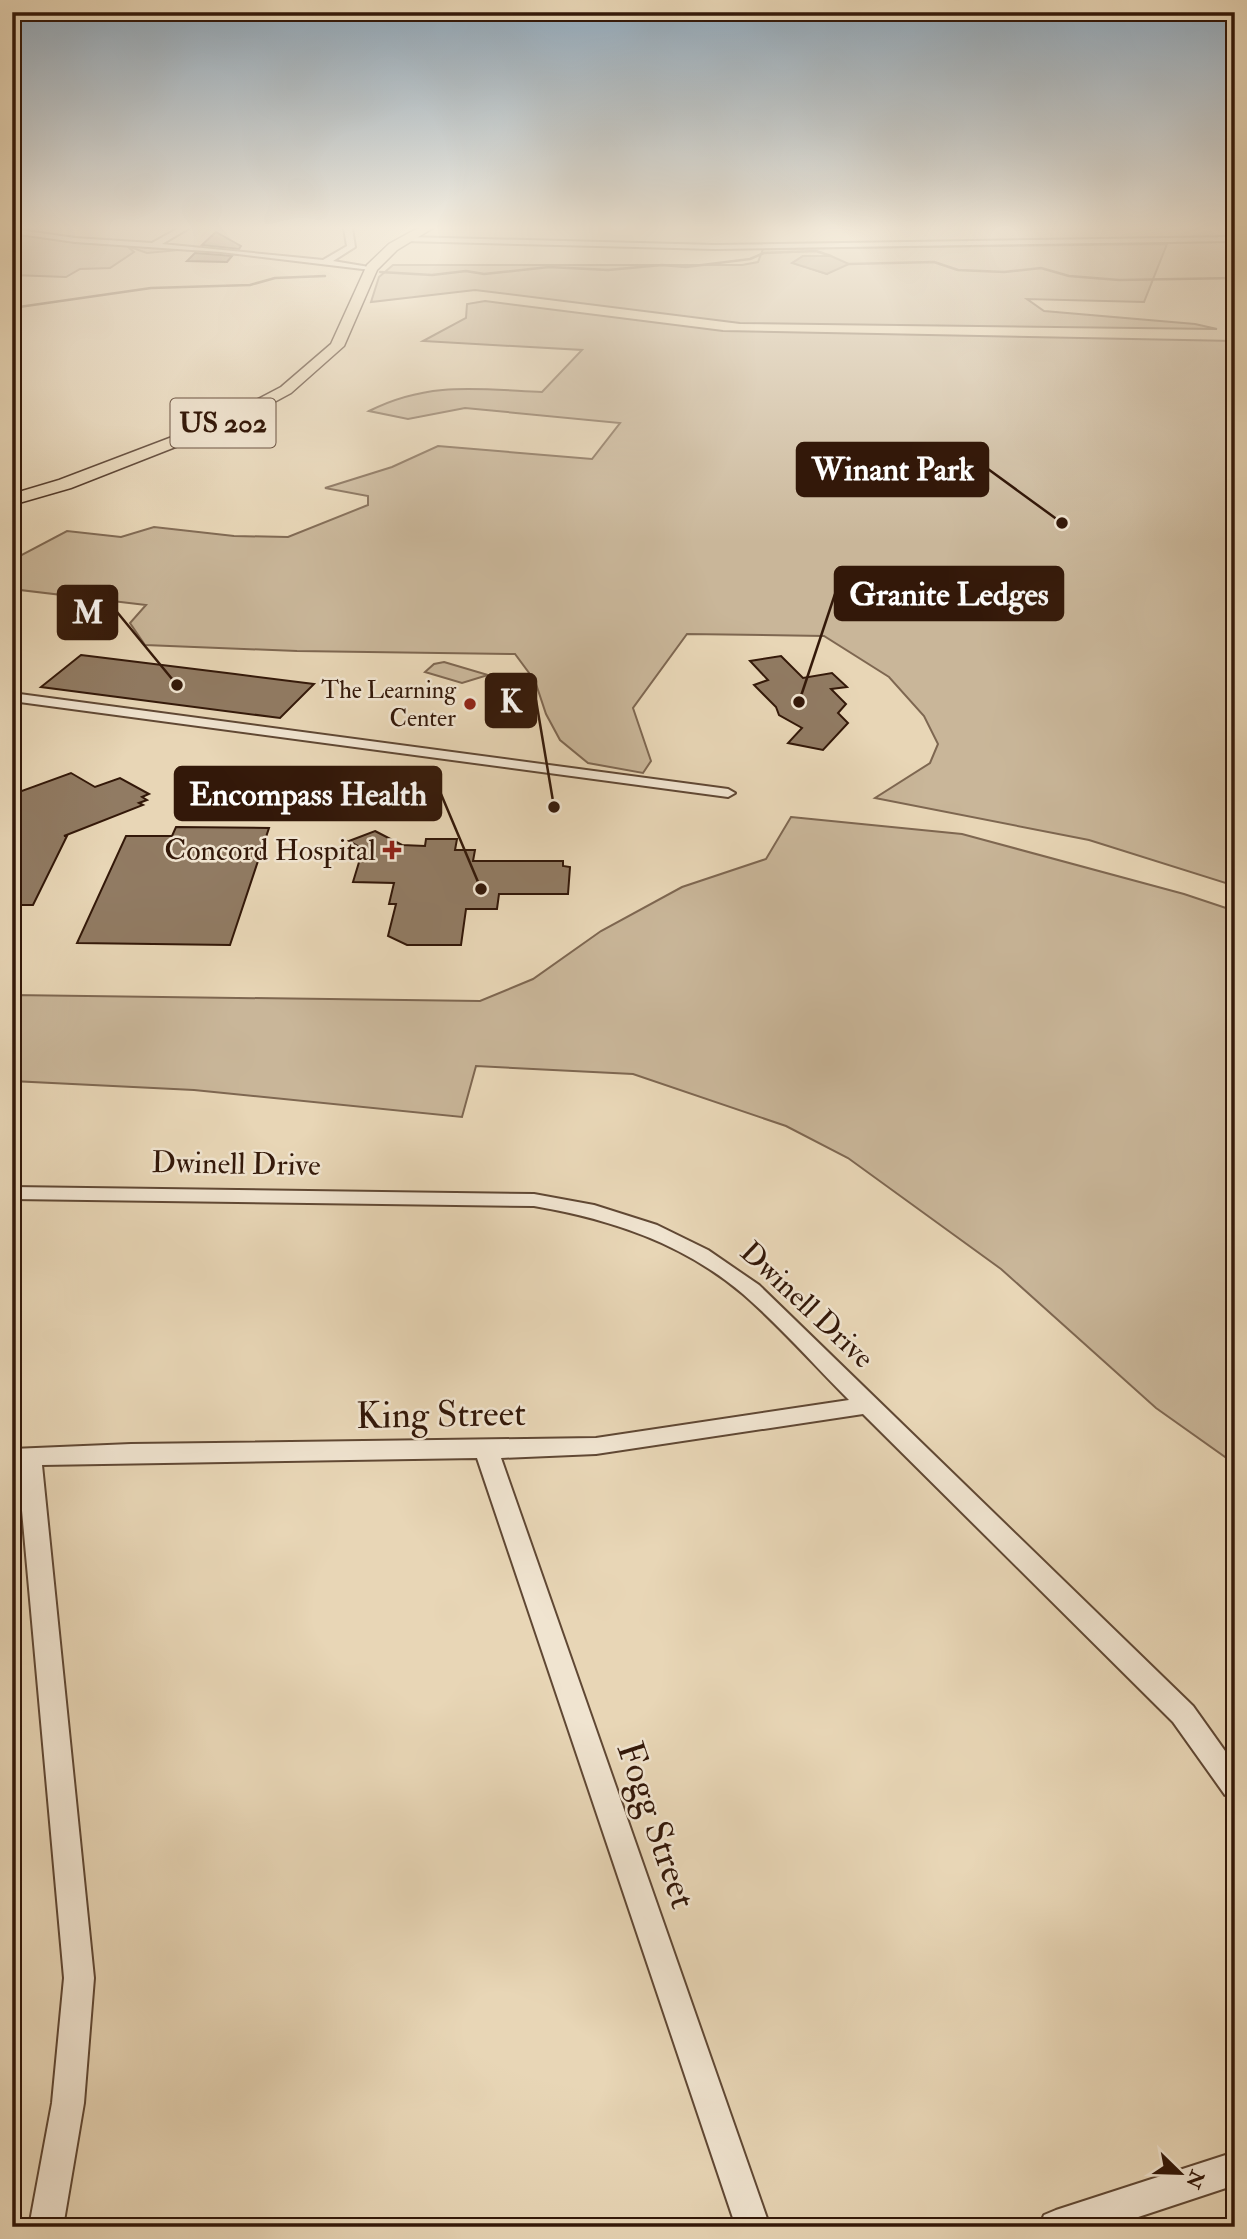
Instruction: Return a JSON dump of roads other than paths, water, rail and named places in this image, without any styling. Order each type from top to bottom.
[{"type":"main road","name":"US 202","points":[[12,500],[65,484],[217,425],[286,390],[337,346],[343,332]]},
{"type":"street","points":[[12,697],[729,793]]},
{"type":"street","name":"Dwinell Drive","points":[[12,1193],[520,1199],[585,1207],[676,1239],[716,1262],[751,1290],[1183,1714],[1235,1787]]},
{"type":"street","name":"King Street","points":[[21,1458],[118,1453],[596,1446],[867,1405]]},
{"type":"street","name":"Fogg Street","points":[[486,1449],[753,2227]]},
{"type":"street","points":[[21,1458],[31,1498],[79,1978],[76,2052],[66,2131],[47,2227]]},
{"type":"street","points":[[1056,2227],[1235,2168]]},
{"type":"place","name":"Winant Park","points":[[1062,523]]},
{"type":"place","name":"M","points":[[177,685]]},
{"type":"place","name":"Granite Ledges","points":[[799,702]]},
{"type":"place","name":"The Learning Center","points":[[470,704]]},
{"type":"place","name":"K","points":[[554,807]]},
{"type":"place","name":"Concord Hospital","points":[[392,850]]},
{"type":"place","name":"Encompass Health","points":[[481,889]]}]
